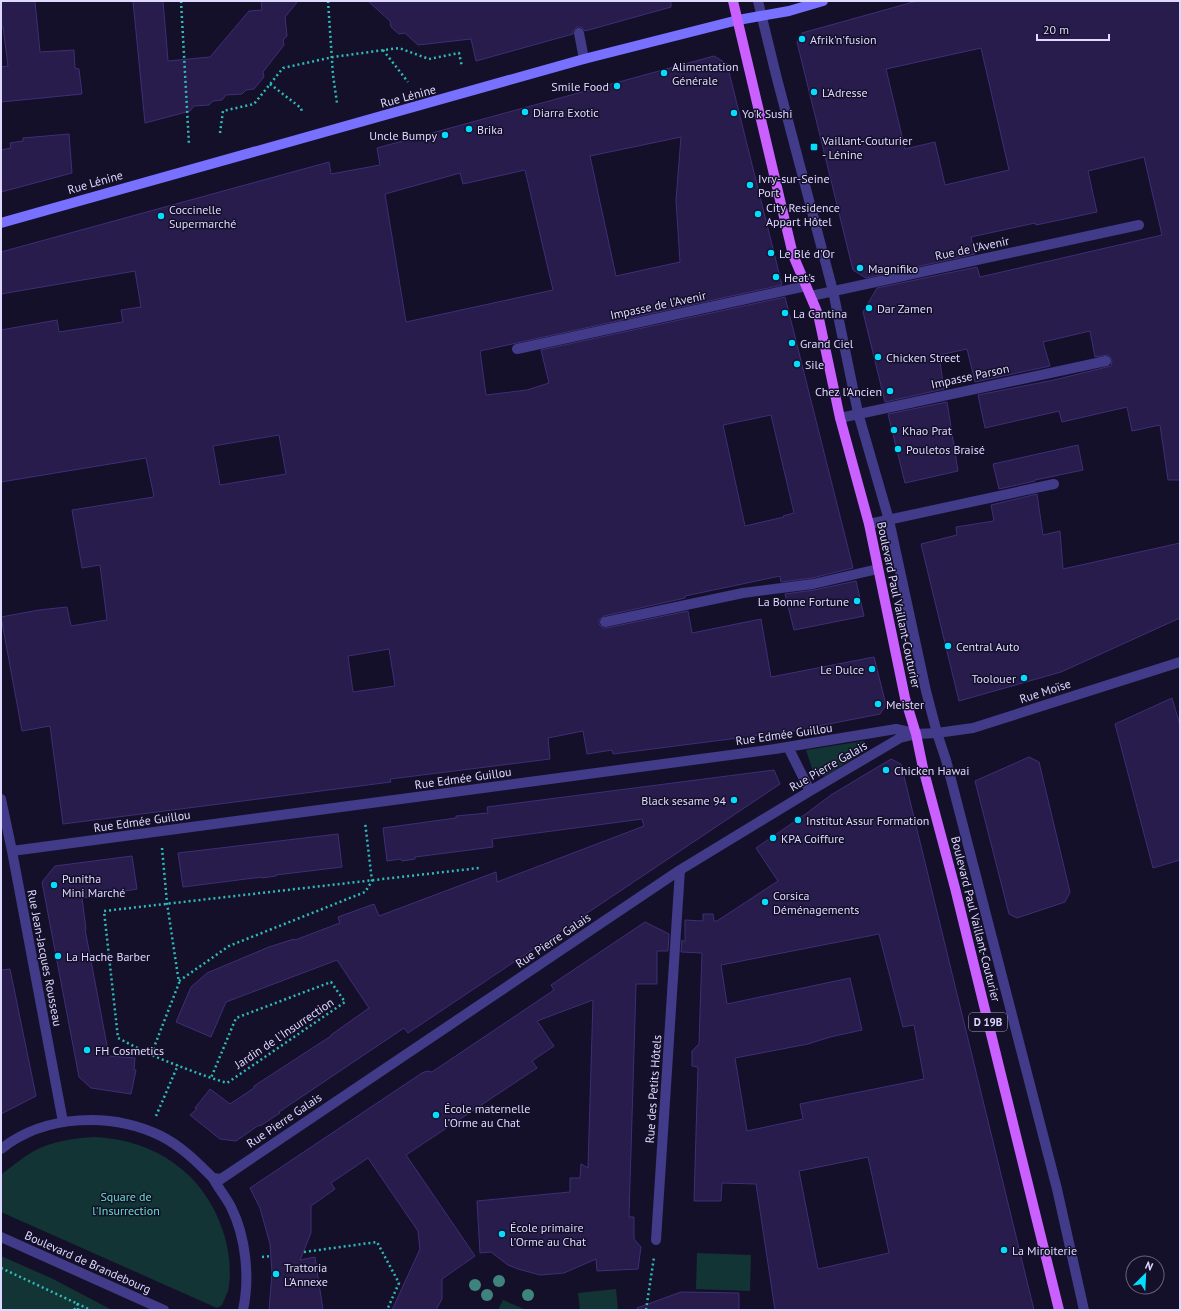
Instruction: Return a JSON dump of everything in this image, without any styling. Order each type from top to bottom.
[{"type":"main road","name":"Boulevard Paul Vaillant-Couturier","points":[[733,1],[794,255],[818,314],[840,418],[869,524],[905,698],[916,734],[923,768],[957,896],[1059,1310]]},
{"type":"main road","name":"Rue Lénine","points":[[1,223],[584,59],[738,20],[789,11],[823,1]]},
{"type":"street","name":"Boulevard Paul Vaillant-Couturier","points":[[758,1],[832,291],[858,413],[889,520],[926,691],[946,760],[1055,1182],[1084,1310]]},
{"type":"street","points":[[579,33],[584,59]]},
{"type":"street","name":"Rue de l'Avenir","points":[[811,296],[1139,225]]},
{"type":"street","name":"Impasse de l'Avenir","points":[[516,349],[806,286]]},
{"type":"street","name":"Impasse Parson","points":[[840,418],[1106,361]]},
{"type":"street","points":[[869,524],[1054,484]]},
{"type":"street","points":[[605,622],[742,593],[813,584],[878,569]]},
{"type":"street","name":"Rue Moïse","points":[[916,734],[937,733],[973,728],[1180,662]]},
{"type":"street","name":"Rue Edmée Guillou","points":[[12,851],[788,747],[896,729],[916,734]]},
{"type":"street","name":"Rue Pierre Galais","points":[[213,1178],[221,1179],[680,870],[900,738],[916,734]]},
{"type":"street","points":[[788,747],[810,791]]},
{"type":"street","name":"Rue Jean-Jacques Rousseau","points":[[1,799],[63,1122]]},
{"type":"street","name":"Rue des Petits Hôtels","points":[[656,1240],[680,870]]},
{"type":"street","points":[[1,1149],[7,1144],[34,1130],[63,1122],[96,1120],[130,1124],[161,1136],[189,1154],[213,1178],[231,1207],[243,1240],[247,1274],[243,1310]]},
{"type":"street","name":"Boulevard de Brandebourg","points":[[1,1237],[164,1310]]},
{"type":"path","points":[[181,1],[189,145]]},
{"type":"path","points":[[328,1],[333,57],[333,75],[337,103]]},
{"type":"path","points":[[220,133],[223,111],[254,104],[283,68],[333,57],[399,48],[429,59],[459,53],[462,67]]},
{"type":"path","points":[[383,50],[408,82]]},
{"type":"path","points":[[270,84],[301,108],[302,112]]},
{"type":"path","points":[[179,981],[229,946],[365,892],[372,881],[362,804]]},
{"type":"path","points":[[151,1055],[179,981],[167,903],[160,831]]},
{"type":"path","name":"Jardin de l'Insurrection","points":[[211,1078],[236,1018],[331,982],[346,1002],[227,1083],[211,1078],[151,1055],[118,1038],[104,911],[480,868]]},
{"type":"path","points":[[149,1132],[178,1065]]},
{"type":"path","points":[[646,1310],[656,1240]]},
{"type":"path","points":[[304,1252],[377,1242],[399,1283],[387,1310]]},
{"type":"path","points":[[1,1268],[90,1310]]},
{"type":"path","points":[[74,1310],[78,1304]]},
{"type":"path","points":[[78,1304],[78,1310]]},
{"type":"green space","points":[[864,741],[867,750],[825,776],[814,775],[806,750]]},
{"type":"green space","name":"Square de l'Insurrection","points":[[95,1137],[138,1145],[157,1153],[174,1163],[190,1177],[203,1192],[215,1210],[227,1245],[230,1268],[229,1284],[228,1291],[222,1305],[217,1308],[1,1212],[1,1175],[3,1173],[26,1156],[41,1148],[64,1141]]},
{"type":"green space","points":[[697,1253],[751,1255],[750,1291],[696,1289]]},
{"type":"green space","points":[[1,1256],[51,1278],[112,1310],[1,1310]]},
{"type":"green space","points":[[616,1289],[618,1310],[580,1310],[578,1293]]},
{"type":"green space","points":[[503,1300],[526,1310],[498,1310]]},
{"type":"building","points":[[1,1],[35,1],[40,52],[74,50],[75,68],[79,69],[82,94],[1,102],[1,67],[8,66],[3,27],[1,27]]},
{"type":"building","points":[[133,1],[163,1],[168,61],[210,57],[249,11],[262,10],[261,1],[298,1],[285,17],[287,36],[283,40],[284,45],[263,72],[264,77],[254,89],[246,90],[242,94],[226,95],[222,100],[213,101],[209,105],[194,106],[190,111],[145,123]]},
{"type":"building","points":[[368,1],[671,1],[671,7],[585,31],[581,27],[577,27],[573,31],[573,34],[476,61],[471,39],[418,45],[405,33],[399,34],[391,27],[390,21]]},
{"type":"building","points":[[917,1],[1180,1],[1180,480],[1168,480],[1160,425],[1132,431],[1127,407],[1062,422],[1059,411],[985,428],[978,395],[1054,380],[1111,366],[1112,360],[1108,355],[1095,357],[1090,331],[1043,342],[1050,366],[975,382],[967,349],[939,355],[944,389],[885,402],[863,312],[877,288],[977,267],[980,277],[1162,235],[1144,157],[1088,171],[1097,212],[1036,225],[1035,223],[971,237],[975,254],[866,278],[853,270],[797,42],[802,33]],"holes":[[[981,48],[1009,170],[945,185],[935,142],[905,149],[886,69]]]},
{"type":"building","points":[[714,56],[727,64],[782,285],[480,351],[486,395],[527,390],[549,383],[541,350],[785,297],[853,568],[812,578],[781,582],[780,576],[685,596],[685,598],[604,616],[599,620],[599,624],[603,628],[606,628],[688,611],[692,633],[761,619],[771,677],[874,657],[886,705],[880,714],[793,731],[613,754],[612,750],[587,754],[583,731],[548,738],[550,759],[390,779],[391,782],[63,824],[50,726],[22,731],[1,617],[39,610],[67,607],[71,626],[107,620],[100,565],[82,568],[72,510],[154,497],[146,458],[1,482],[1,330],[57,320],[59,332],[123,322],[121,310],[141,307],[135,271],[1,294],[1,252],[329,162],[331,174],[380,165],[377,148]],"holes":[[[681,137],[676,200],[680,262],[616,276],[590,156]],[[525,170],[553,290],[406,322],[385,194],[460,173],[463,184]],[[771,415],[794,513],[783,516],[784,517],[745,526],[723,425]],[[279,435],[286,474],[220,485],[213,446]],[[389,649],[395,686],[353,692],[348,656]]]},
{"type":"building","points":[[69,134],[72,173],[1,192],[1,150],[11,148],[10,143],[23,141],[23,138]]},
{"type":"building","points":[[947,402],[958,471],[905,483],[888,414]]},
{"type":"building","points":[[1078,445],[1083,470],[999,489],[993,464]]},
{"type":"building","points":[[1037,494],[1043,535],[1060,531],[1063,569],[1180,543],[1180,618],[1061,672],[959,701],[921,544],[957,535],[956,527],[994,521],[991,505]]},
{"type":"building","points":[[856,581],[864,616],[794,630],[785,594],[814,590]]},
{"type":"building","points":[[1172,698],[1180,725],[1180,860],[1153,868],[1115,724]]},
{"type":"building","points":[[1029,757],[1039,762],[1070,892],[1065,902],[1017,918],[1009,914],[975,781]]},
{"type":"building","points":[[891,759],[901,764],[1034,1310],[775,1310],[756,1184],[722,1183],[721,1201],[694,1201],[698,1067],[692,1066],[692,1051],[699,1044],[702,953],[681,952],[682,940],[685,942],[685,920],[703,921],[703,914],[713,914],[714,921],[717,921],[778,881],[756,848],[831,795]],"holes":[[[879,934],[903,1027],[914,1025],[924,1079],[800,1104],[803,1119],[747,1131],[735,1058],[808,1044],[830,1037],[862,1030],[850,978],[727,1004],[721,965]],[[868,1157],[889,1253],[818,1269],[799,1171]]]},
{"type":"building","points":[[774,770],[780,784],[408,1033],[404,1028],[279,1112],[280,1113],[236,1141],[220,1139],[190,1115],[197,1109],[195,1108],[210,1089],[230,1104],[254,1088],[254,1086],[331,1036],[369,1008],[337,960],[226,1002],[211,1037],[176,1022],[191,987],[207,973],[269,947],[294,939],[295,940],[340,923],[338,917],[374,904],[379,916],[496,872],[497,882],[644,826],[642,819],[492,839],[493,847],[415,857],[415,859],[402,861],[401,859],[387,861],[383,828],[456,818],[456,816],[488,813],[487,807]]},
{"type":"building","points":[[338,834],[342,867],[183,887],[178,853]]},
{"type":"building","points":[[132,856],[137,889],[82,898],[85,929],[109,1056],[135,1058],[134,1070],[136,1070],[131,1094],[91,1088],[79,1077],[42,882],[55,866]]},
{"type":"building","points":[[645,922],[669,934],[668,951],[657,951],[657,984],[636,984],[629,1217],[634,1217],[634,1239],[641,1247],[638,1269],[597,1271],[596,1259],[564,1273],[540,1275],[508,1265],[491,1252],[480,1253],[477,1201],[570,1192],[570,1178],[580,1178],[581,1164],[588,1168],[593,1000],[537,1021],[554,1046],[532,1061],[537,1068],[406,1155],[475,1256],[442,1279],[442,1299],[436,1310],[392,1310],[420,1249],[418,1231],[368,1158],[331,1183],[335,1189],[311,1206],[311,1233],[300,1260],[315,1257],[323,1310],[269,1310],[272,1273],[270,1244],[260,1208],[250,1188],[422,1073],[427,1071],[432,1072],[554,990],[551,985]]},
{"type":"building","points":[[10,969],[36,1096],[1,1114],[1,970]]},
{"type":"building","points":[[681,1292],[739,1293],[739,1310],[638,1310],[637,1308]]},
{"type":"place","name":"Afrik'n'fusion","points":[[802,39]]},
{"type":"place","name":"Alimentation Générale","points":[[664,73]]},
{"type":"place","name":"Smile Food","points":[[617,86]]},
{"type":"place","name":"L'Adresse","points":[[814,92]]},
{"type":"place","name":"Diarra Exotic","points":[[525,112]]},
{"type":"place","name":"Yo'k Sushi","points":[[734,113]]},
{"type":"place","name":"Brika","points":[[469,129]]},
{"type":"place","name":"Uncle Bumpy","points":[[445,135]]},
{"type":"place","name":"Vaillant-Couturier - Lénine","points":[[814,147]]},
{"type":"place","name":"Ivry-sur-Seine Port","points":[[750,185]]},
{"type":"place","name":"City Residence Appart Hôtel","points":[[758,214]]},
{"type":"place","name":"Coccinelle Supermarché","points":[[161,216]]},
{"type":"place","name":"Le Blé d'Or","points":[[771,253]]},
{"type":"place","name":"Magnifiko","points":[[860,268]]},
{"type":"place","name":"Heat's","points":[[776,277]]},
{"type":"place","name":"Dar Zamen","points":[[869,308]]},
{"type":"place","name":"La Cantina","points":[[785,313]]},
{"type":"place","name":"Grand Ciel","points":[[792,343]]},
{"type":"place","name":"Chicken Street","points":[[878,357]]},
{"type":"place","name":"Sile","points":[[797,364]]},
{"type":"place","name":"Chez l'Ancien","points":[[890,391]]},
{"type":"place","name":"Khao Prat","points":[[894,430]]},
{"type":"place","name":"Pouletos Braisé","points":[[898,449]]},
{"type":"place","name":"La Bonne Fortune","points":[[857,601]]},
{"type":"place","name":"Central Auto","points":[[948,646]]},
{"type":"place","name":"Le Dulce","points":[[872,669]]},
{"type":"place","name":"Toolouer","points":[[1024,678]]},
{"type":"place","name":"Meister","points":[[878,704]]},
{"type":"place","name":"Chicken Hawai","points":[[886,770]]},
{"type":"place","name":"Black sesame 94","points":[[734,800]]},
{"type":"place","name":"Institut Assur Formation","points":[[798,820]]},
{"type":"place","name":"KPA Coiffure","points":[[773,838]]},
{"type":"place","name":"Punitha Mini Marché","points":[[54,885]]},
{"type":"place","name":"Corsica Déménagements","points":[[765,902]]},
{"type":"place","name":"La Hache Barber","points":[[58,956]]},
{"type":"place","name":"FH Cosmetics","points":[[87,1050]]},
{"type":"place","name":"École maternelle l'Orme au Chat","points":[[436,1115]]},
{"type":"place","name":"École primaire l'Orme au Chat","points":[[502,1234]]},
{"type":"place","name":"La Miroiterie","points":[[1004,1250]]},
{"type":"place","name":"Trattoria L'Annexe","points":[[276,1274]]}]
